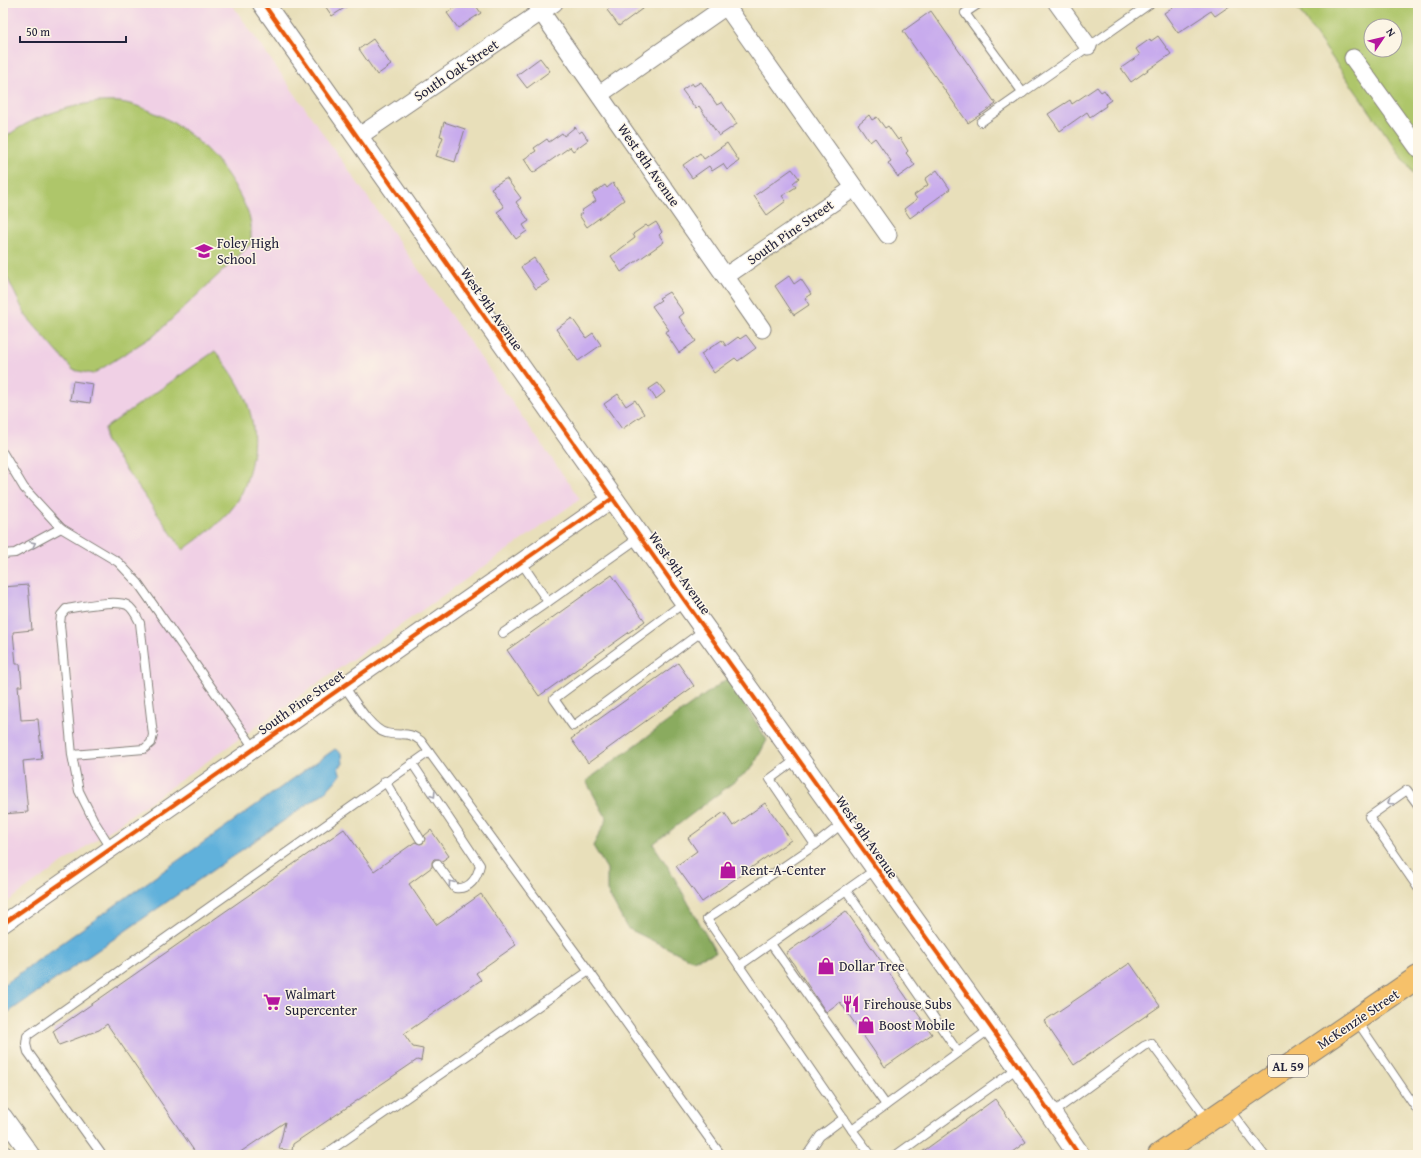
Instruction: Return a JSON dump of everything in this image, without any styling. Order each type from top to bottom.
[{"type":"main road","name":"McKenzie Street","points":[[1159,1155],[1418,977]]},
{"type":"street","name":"West 9th Avenue","points":[[263,3],[685,601],[990,1029],[1019,1067],[1079,1155]]},
{"type":"street","points":[[1057,3],[1088,46]]},
{"type":"street","points":[[600,94],[725,5],[888,235]]},
{"type":"street","name":"South Oak Street","points":[[358,137],[544,6]]},
{"type":"street","name":"West 8th Avenue","points":[[544,6],[600,94],[762,329]]},
{"type":"street","points":[[1353,58],[1418,148]]},
{"type":"street","name":"South Pine Street","points":[[726,276],[854,188]]},
{"type":"street","name":"South Pine Street","points":[[3,924],[613,498]]},
{"type":"street","points":[[3,1116],[31,1155]]},
{"type":"lane","points":[[980,3],[965,13],[1023,93]]},
{"type":"lane","points":[[981,122],[1088,46],[1152,3]]},
{"type":"lane","points":[[3,453],[24,488],[61,528],[118,562],[138,583],[254,748]]},
{"type":"lane","points":[[3,554],[15,553],[61,528]]},
{"type":"lane","points":[[504,633],[641,537]]},
{"type":"lane","points":[[521,562],[548,602]]},
{"type":"lane","points":[[685,601],[554,699],[573,726],[706,629]]},
{"type":"lane","points":[[72,755],[144,749],[151,743],[153,736],[140,622],[132,610],[126,605],[115,603],[66,609],[61,615],[60,624],[72,755],[78,791],[94,821],[112,848]]},
{"type":"lane","points":[[344,686],[376,728],[386,733],[412,735],[421,741],[721,1155]]},
{"type":"lane","points":[[102,1155],[28,1052],[26,1044],[27,1036],[385,781],[429,752]]},
{"type":"lane","points":[[798,758],[770,779],[815,845]]},
{"type":"lane","points":[[412,763],[480,865],[478,876],[471,884],[463,889],[455,888],[437,864]]},
{"type":"lane","points":[[385,781],[420,839]]},
{"type":"lane","points":[[1418,805],[1407,790],[1369,817],[1418,888]]},
{"type":"lane","points":[[843,823],[815,845],[706,919],[852,1130],[871,1155]]},
{"type":"lane","points":[[739,966],[876,869]]},
{"type":"lane","points":[[846,890],[958,1052]]},
{"type":"lane","points":[[771,944],[886,1105]]},
{"type":"lane","points":[[324,1155],[589,971]]},
{"type":"lane","points":[[1356,1021],[1418,1111]]},
{"type":"lane","points":[[852,1130],[990,1029]]},
{"type":"lane","points":[[1050,1114],[1144,1046],[1152,1043],[1209,1121]]},
{"type":"lane","points":[[896,1155],[1019,1067]]},
{"type":"lane","points":[[1228,1108],[1264,1155]]},
{"type":"lane","points":[[806,1155],[820,1136],[844,1118]]},
{"type":"shaded area","name":"Foley High School","points":[[3,3],[231,3],[580,499],[3,905]]},
{"type":"green space","points":[[1305,3],[1418,3],[1418,180],[1298,9]]},
{"type":"green space","points":[[98,102],[123,102],[144,108],[177,125],[192,136],[219,163],[239,194],[245,205],[251,225],[251,244],[156,334],[93,374],[73,370],[26,316],[3,269],[3,139],[14,131],[48,114]]},
{"type":"green space","points":[[215,351],[236,380],[249,409],[253,424],[254,440],[252,457],[244,487],[239,499],[229,513],[183,550],[105,440],[105,428]]},
{"type":"green space","points":[[728,678],[767,740],[752,768],[653,844],[670,870],[716,953],[692,960],[627,928],[607,891],[607,869],[593,846],[607,819],[586,781]]},
{"type":"water","points":[[335,749],[342,754],[343,764],[338,768],[341,775],[325,792],[3,1016],[3,985]]},
{"type":"building","points":[[323,3],[352,3],[332,16]]},
{"type":"building","points":[[461,3],[474,3],[481,13],[458,28],[447,13]]},
{"type":"building","points":[[616,3],[650,3],[619,26],[607,10]]},
{"type":"building","points":[[1179,3],[1234,3],[1215,16],[1211,11],[1178,33],[1164,13]]},
{"type":"building","points":[[931,11],[996,104],[968,123],[903,31]]},
{"type":"building","points":[[1158,36],[1171,54],[1131,82],[1121,68],[1140,55],[1136,49],[1150,39],[1151,41]]},
{"type":"building","points":[[373,39],[391,65],[377,75],[359,49]]},
{"type":"building","points":[[540,58],[550,71],[527,88],[517,75]]},
{"type":"building","points":[[701,82],[717,105],[722,102],[737,124],[719,136],[699,106],[696,109],[682,90],[692,83],[694,86]]},
{"type":"building","points":[[1097,87],[1101,92],[1104,90],[1111,100],[1105,104],[1106,106],[1090,117],[1087,112],[1060,131],[1048,114],[1070,100],[1072,104]]},
{"type":"building","points":[[869,115],[872,120],[877,117],[885,128],[888,126],[898,140],[900,138],[908,151],[906,153],[915,165],[898,177],[888,163],[891,161],[875,138],[870,142],[858,124]]},
{"type":"building","points":[[444,122],[465,129],[455,162],[436,156],[443,137],[440,136]]},
{"type":"building","points":[[575,127],[579,133],[582,131],[588,140],[573,151],[570,147],[533,173],[524,159],[536,151],[534,148],[547,139],[549,142],[562,133],[564,136]]},
{"type":"building","points":[[727,143],[739,161],[727,170],[723,164],[712,171],[709,166],[692,178],[683,165],[700,153],[704,159]]},
{"type":"building","points":[[792,169],[799,178],[793,183],[796,187],[782,196],[786,201],[767,215],[754,196]]},
{"type":"building","points":[[937,170],[950,189],[910,218],[904,209],[917,199],[914,195],[928,185],[925,179]]},
{"type":"building","points":[[507,179],[521,198],[516,202],[529,221],[523,225],[527,231],[516,239],[497,212],[504,207],[491,188]]},
{"type":"building","points":[[613,183],[624,200],[587,227],[579,215],[583,213],[581,211],[596,201],[592,194],[605,185],[607,188]]},
{"type":"building","points":[[656,222],[662,232],[659,235],[664,242],[621,272],[611,256],[635,238],[633,234],[646,225],[648,227]]},
{"type":"building","points":[[534,258],[549,281],[536,289],[521,267]]},
{"type":"building","points":[[789,276],[794,284],[801,279],[811,294],[805,298],[809,305],[794,315],[775,286]]},
{"type":"building","points":[[669,292],[684,313],[679,317],[696,341],[679,353],[665,332],[669,330],[652,306],[661,300],[659,298]]},
{"type":"building","points":[[572,318],[586,338],[593,333],[601,345],[578,361],[556,329]]},
{"type":"building","points":[[746,335],[756,348],[738,361],[735,358],[714,373],[701,354],[722,340],[726,346],[738,337],[740,339]]},
{"type":"building","points":[[73,381],[93,384],[90,403],[70,400]]},
{"type":"building","points":[[658,383],[665,392],[656,399],[649,389]]},
{"type":"building","points":[[618,394],[626,406],[635,400],[644,414],[622,429],[604,404]]},
{"type":"building","points":[[612,575],[645,621],[539,696],[507,650]]},
{"type":"building","points":[[28,585],[32,630],[13,632],[16,664],[20,664],[22,686],[18,686],[21,720],[38,719],[42,759],[23,761],[28,812],[3,814],[3,587]]},
{"type":"building","points":[[678,663],[694,686],[588,763],[571,739]]},
{"type":"building","points":[[765,803],[791,840],[702,902],[676,866],[697,851],[688,838],[724,812],[733,826]]},
{"type":"building","name":"Walmart Supercenter","points":[[344,829],[374,871],[415,842],[420,844],[423,843],[425,839],[424,836],[431,830],[449,856],[442,861],[439,859],[434,859],[432,862],[432,867],[409,884],[437,925],[481,894],[516,945],[476,973],[481,980],[404,1034],[413,1047],[423,1049],[421,1061],[417,1060],[293,1144],[292,1151],[279,1149],[285,1122],[236,1155],[197,1155],[107,1024],[99,1030],[59,1045],[53,1031]]},
{"type":"building","points":[[846,911],[932,1034],[885,1067],[840,1002],[826,1012],[786,953]]},
{"type":"building","points":[[1130,963],[1160,1006],[1074,1065],[1044,1021]]},
{"type":"building","points":[[995,1099],[1026,1142],[1008,1155],[918,1155]]},
{"type":"cycle path","points":[[263,3],[685,601],[1019,1067],[1079,1155]]},
{"type":"cycle path","points":[[3,924],[613,498]]},
{"type":"place","name":"Foley High School","points":[[204,251]]},
{"type":"place","name":"Rent-A-Center","points":[[728,870]]},
{"type":"place","name":"Dollar Tree","points":[[826,966]]},
{"type":"place","name":"Walmart Supercenter","points":[[272,1002]]},
{"type":"place","name":"Firehouse Subs","points":[[851,1004]]},
{"type":"place","name":"Boost Mobile","points":[[866,1025]]}]
